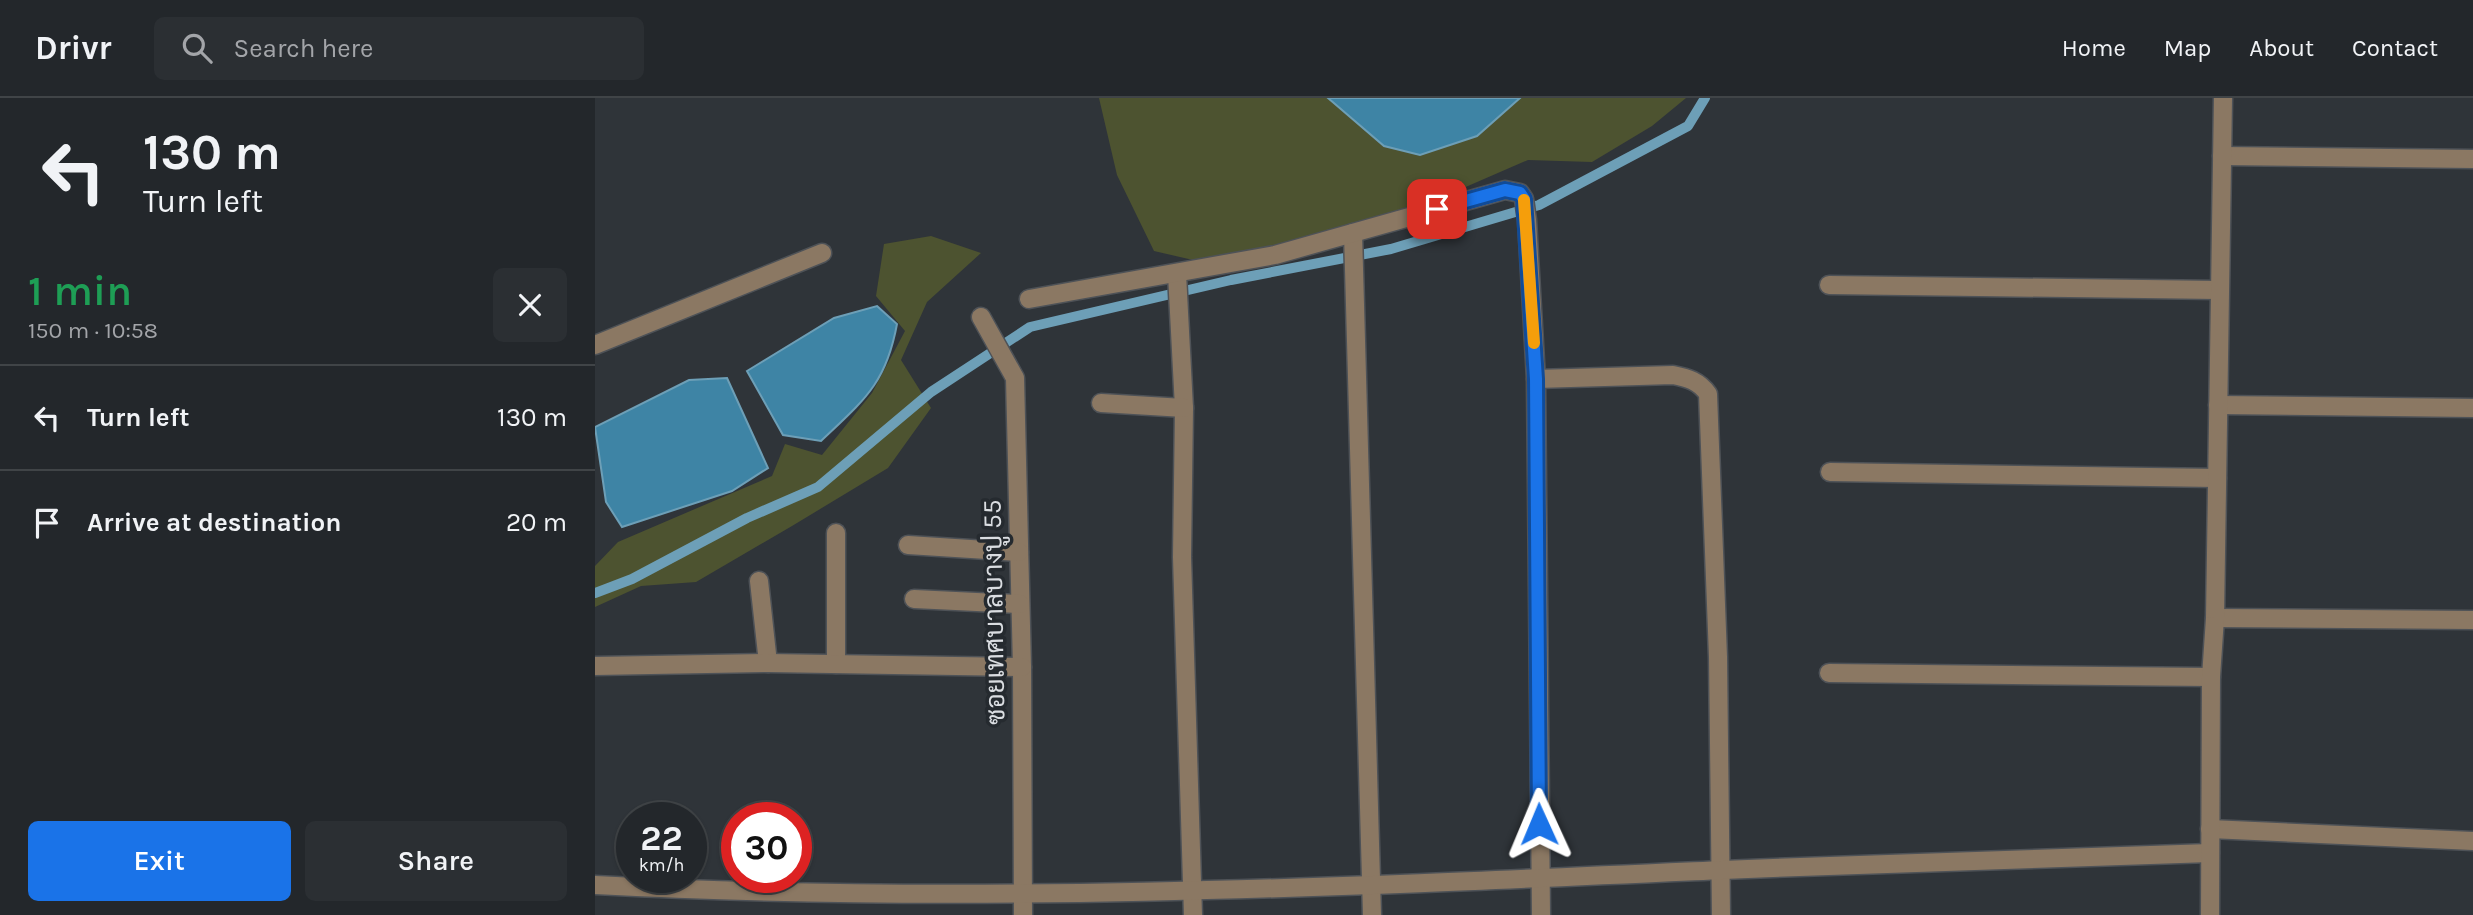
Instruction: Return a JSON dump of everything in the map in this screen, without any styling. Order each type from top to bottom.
[{"type":"street","points":[[2210,915],[2211,677],[2215,618],[2223,98]]},
{"type":"street","points":[[2223,156],[2473,159]]},
{"type":"street","points":[[1030,299],[1177,280],[1354,237],[1505,190],[1520,193],[1524,199],[1527,220],[1536,379],[1541,915]]},
{"type":"street","points":[[1354,237],[1372,915]]},
{"type":"street","points":[[595,345],[822,253]]},
{"type":"street","points":[[1177,280],[1184,408],[1182,556],[1193,915]]},
{"type":"street","points":[[1829,285],[2218,290]]},
{"type":"street","name":"ซอยเทศบาลบางปู 55","points":[[981,317],[1015,378],[1022,667],[1023,915]]},
{"type":"street","points":[[1536,379],[1673,375],[1690,378],[1702,385],[1709,394],[1718,657],[1721,915]]},
{"type":"street","points":[[1101,403],[1184,408]]},
{"type":"street","points":[[2218,405],[2473,408]]},
{"type":"street","points":[[1830,472],[2217,478]]},
{"type":"street","points":[[836,533],[836,664]]},
{"type":"street","points":[[908,545],[1019,552]]},
{"type":"street","points":[[759,581],[768,663]]},
{"type":"street","points":[[914,599],[1020,604]]},
{"type":"street","points":[[2215,618],[2473,620]]},
{"type":"street","points":[[595,666],[768,663],[1022,667]]},
{"type":"street","points":[[1829,673],[2211,677]]},
{"type":"street","points":[[2210,829],[2473,841]]},
{"type":"street","points":[[595,885],[707,891],[1023,894],[1193,891],[1372,887],[1720,870],[2210,853]]},
{"type":"green space","points":[[1099,98],[1340,98],[1477,136],[1520,98],[1686,98],[1652,126],[1592,162],[1528,160],[1369,229],[1219,266],[1154,251],[1117,175]]},
{"type":"green space","points":[[931,236],[981,253],[927,302],[901,360],[931,408],[888,468],[696,582],[641,586],[595,607],[595,566],[618,542],[772,476],[785,444],[822,455],[872,393],[905,331],[876,296],[884,244]]},
{"type":"water","points":[[1328,98],[1520,98],[1477,136],[1420,155],[1384,146]]},
{"type":"water","points":[[877,306],[897,324],[887,362],[871,390],[821,441],[783,435],[747,371],[834,318]]},
{"type":"water","points":[[727,378],[768,468],[732,491],[622,527],[606,502],[595,427],[689,380]]},
{"type":"waterway","points":[[595,593],[632,579],[747,518],[818,487],[931,392],[1030,327],[1231,280],[1391,249],[1539,205],[1688,126],[1705,98]]},
{"type":"slow traffic","points":[[1524,200],[1534,343]]},
{"type":"route","points":[[1437,209],[1505,190],[1520,193],[1524,199],[1536,379],[1539,824]]}]
